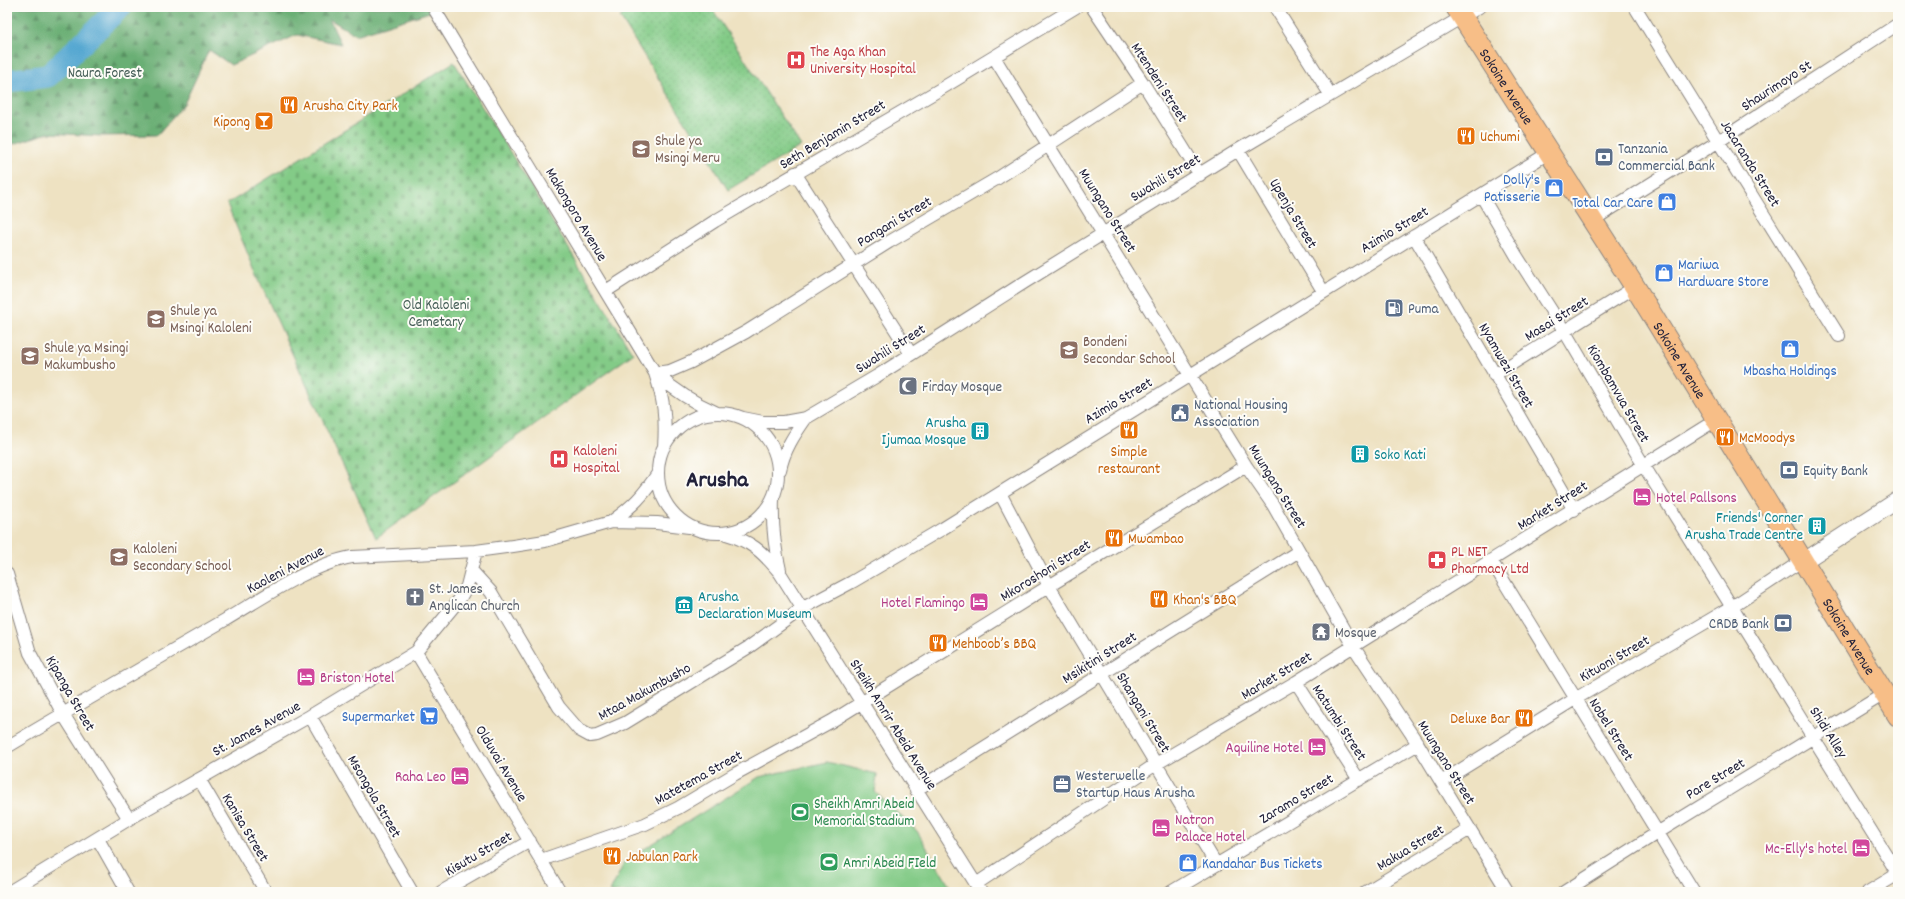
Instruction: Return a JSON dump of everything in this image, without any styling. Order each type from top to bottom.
[{"type":"main road","name":"Sokoine Avenue","points":[[1459,13],[1550,152],[1635,287],[1898,716]]},
{"type":"street","name":"Makongoro Avenue","points":[[433,7],[655,373],[663,396],[665,415],[664,447]]},
{"type":"street","name":"Seth Benjamin Street","points":[[606,291],[715,221],[1076,7]]},
{"type":"street","name":"Mtendeni Street","points":[[1092,7],[1143,83],[1200,175]]},
{"type":"street","points":[[1275,7],[1330,94]]},
{"type":"street","name":"Swahili Street","points":[[743,418],[763,422],[784,422],[806,418],[1459,13],[1479,7]]},
{"type":"street","name":"Jacaranda Street","points":[[1635,7],[1839,336]]},
{"type":"street","name":"Shaurimoyo St","points":[[1593,220],[1719,141],[1895,26]]},
{"type":"street","name":"Muungano Street","points":[[994,57],[1246,466],[1273,506],[1353,646],[1418,744],[1508,892]]},
{"type":"street","name":"Pangani Street","points":[[655,373],[670,371],[729,342],[854,264],[998,178],[1143,83]]},
{"type":"street","name":"Upenja Street","points":[[1238,150],[1323,292]]},
{"type":"street","name":"Azimio Street","points":[[803,608],[852,582],[1191,376],[1323,292],[1550,152]]},
{"type":"street","points":[[795,174],[911,354]]},
{"type":"street","name":"Kiombamvua Street","points":[[1481,195],[1516,255],[1565,332],[1644,466],[1732,606]]},
{"type":"street","name":"Nyamwezi Street","points":[[1414,236],[1574,510]]},
{"type":"street","name":"Masai Street","points":[[1494,375],[1635,287]]},
{"type":"street","points":[[655,373],[673,389],[688,399],[716,412],[743,418],[759,429],[771,444],[777,462],[778,481],[774,497],[772,521],[774,547],[780,573]]},
{"type":"street","points":[[716,412],[700,415],[685,422],[672,433],[664,447],[659,459],[658,473],[661,492],[670,509],[689,527],[702,532],[723,533],[739,530],[753,522],[765,511],[774,497]]},
{"type":"street","name":"Swahili Street","points":[[778,481],[782,459],[791,438],[806,418]]},
{"type":"street","name":"Market Street","points":[[979,888],[1156,764],[1296,682],[1492,562],[1716,420]]},
{"type":"street","name":"Mkoroshoni Street","points":[[861,702],[1246,466]]},
{"type":"street","name":"Kaoleni Avenue","points":[[611,522],[630,508],[645,493],[658,473]]},
{"type":"street","name":"Shangani Street","points":[[1000,492],[1049,586],[1216,864]]},
{"type":"street","points":[[1803,560],[1898,500]]},
{"type":"street","name":"Kaoleni Avenue","points":[[7,747],[321,566],[338,559],[476,551],[545,541],[611,522],[689,527]]},
{"type":"street","points":[[723,533],[740,538],[762,552],[780,573]]},
{"type":"street","name":"St. James Avenue","points":[[9,892],[129,819],[310,716],[416,652],[459,600],[467,586],[476,551]]},
{"type":"street","name":"Msikitini Street","points":[[916,790],[1299,551]]},
{"type":"street","name":"Kituoni Street","points":[[1441,782],[1575,699],[1732,606],[1803,560]]},
{"type":"street","name":"Nobel Street","points":[[1492,562],[1694,892]]},
{"type":"street","name":"Mtaa Makumbusho","points":[[471,570],[491,592],[559,707],[579,730],[590,736],[597,735],[625,723],[670,697],[749,647],[803,608]]},
{"type":"street","name":"Sheikh Amrir Abeid Avenue","points":[[780,573],[979,888]]},
{"type":"street","name":"Kipanga Street","points":[[7,574],[30,653],[63,714],[129,819]]},
{"type":"street","name":"Shidi Alley","points":[[1732,606],[1898,874]]},
{"type":"street","name":"Olduvai Avenue","points":[[416,652],[560,892]]},
{"type":"street","name":"Matumbi Street","points":[[1296,682],[1359,780]]},
{"type":"street","name":"Pare Street","points":[[1564,892],[1657,833],[1884,694]]},
{"type":"street","name":"Matetema Street","points":[[541,860],[644,824],[678,808],[735,774],[832,721],[861,702]]},
{"type":"street","name":"Msongola Street","points":[[310,716],[412,892]]},
{"type":"street","name":"Zaramo Street","points":[[1171,892],[1418,744]]},
{"type":"street","name":"Kanisa Street","points":[[199,779],[266,892]]},
{"type":"street","name":"Makua Street","points":[[1366,892],[1470,830]]},
{"type":"street","points":[[98,839],[128,892]]},
{"type":"street","name":"Kisutu Street","points":[[441,892],[530,841]]},
{"type":"street","points":[[1868,892],[1898,874]]},
{"type":"green space","name":"Naura Forest","points":[[7,7],[446,7],[356,35],[329,19],[341,44],[297,35],[231,65],[209,50],[184,104],[157,135],[102,136],[48,133],[7,146]]},
{"type":"green space","points":[[636,7],[711,7],[801,146],[728,190],[620,17]]},
{"type":"green space","name":"Old Kaloleni Cemetary","points":[[454,62],[633,354],[376,538],[257,276],[227,204]]},
{"type":"green space","name":"Sheikh Amri Abeid Memorial Stadium","points":[[827,762],[877,774],[875,792],[917,831],[950,887],[950,892],[610,892],[625,861],[759,777]]},
{"type":"waterway","points":[[7,81],[48,76],[120,7]]},
{"type":"place","name":"The Aga Khan University Hospital","points":[[796,60]]},
{"type":"place","name":"Arusha City Park","points":[[289,105]]},
{"type":"place","name":"Kipong","points":[[264,121]]},
{"type":"place","name":"Uchumi","points":[[1466,136]]},
{"type":"place","name":"Shule ya Msingi Meru","points":[[641,149]]},
{"type":"place","name":"Tanzania Commercial Bank","points":[[1604,157]]},
{"type":"place","name":"Dolly's Patisserie","points":[[1554,188]]},
{"type":"place","name":"Total Car Care","points":[[1667,202]]},
{"type":"place","name":"Mariwa Hardware Store","points":[[1664,273]]},
{"type":"place","name":"Puma","points":[[1394,308]]},
{"type":"place","name":"Shule ya Msingi Kaloleni","points":[[156,319]]},
{"type":"place","name":"Mbasha Holdings","points":[[1790,349]]},
{"type":"place","name":"Bondeni Secondar School","points":[[1069,350]]},
{"type":"place","name":"Shule ya Msingi Makumbusho","points":[[30,356]]},
{"type":"place","name":"Firday Mosque","points":[[908,386]]},
{"type":"place","name":"National Housing Association","points":[[1180,413]]},
{"type":"place","name":"Simple restaurant","points":[[1129,430]]},
{"type":"place","name":"Arusha Ijumaa Mosque","points":[[980,431]]},
{"type":"place","name":"McMoodys","points":[[1725,437]]},
{"type":"place","name":"Soko Kati","points":[[1360,454]]},
{"type":"place","name":"Kaloleni Hospital","points":[[559,459]]},
{"type":"place","name":"Equity Bank","points":[[1789,470]]},
{"type":"place","name":"Hotel Pallsons","points":[[1642,497]]},
{"type":"place","name":"Friends' Corner Arusha Trade Centre","points":[[1817,526]]},
{"type":"place","name":"Mwambao","points":[[1114,538]]},
{"type":"place","name":"Kaloleni Secondary School","points":[[119,557]]},
{"type":"place","name":"PL NET Pharmacy Ltd","points":[[1437,560]]},
{"type":"place","name":"St. James Anglican Church","points":[[415,597]]},
{"type":"place","name":"Khan's BBQ","points":[[1159,599]]},
{"type":"place","name":"Hotel Flamingo","points":[[979,602]]},
{"type":"place","name":"Arusha Declaration Museum","points":[[684,605]]},
{"type":"place","name":"CRDB Bank","points":[[1783,623]]},
{"type":"place","name":"Mosque","points":[[1321,632]]},
{"type":"place","name":"Mehboob’s BBQ","points":[[938,643]]},
{"type":"place","name":"Briston Hotel","points":[[306,677]]},
{"type":"place","name":"Supermarket","points":[[429,716]]},
{"type":"place","name":"Deluxe Bar","points":[[1524,718]]},
{"type":"place","name":"Aquiline Hotel","points":[[1317,747]]},
{"type":"place","name":"Raha Leo","points":[[460,776]]},
{"type":"place","name":"Westerwelle Startup Haus Arusha","points":[[1062,784]]},
{"type":"place","name":"Sheikh Amri Abeid Memorial Stadium","points":[[800,812]]},
{"type":"place","name":"Natron Palace Hotel","points":[[1161,828]]},
{"type":"place","name":"Mc-Elly's hotel","points":[[1861,848]]},
{"type":"place","name":"Jabulan Park","points":[[612,856]]},
{"type":"place","name":"Amri Abeid FIeld","points":[[829,862]]},
{"type":"place","name":"Kandahar Bus Tickets","points":[[1188,863]]},
{"type":"district","name":"Arusha","points":[[717,478]]}]
